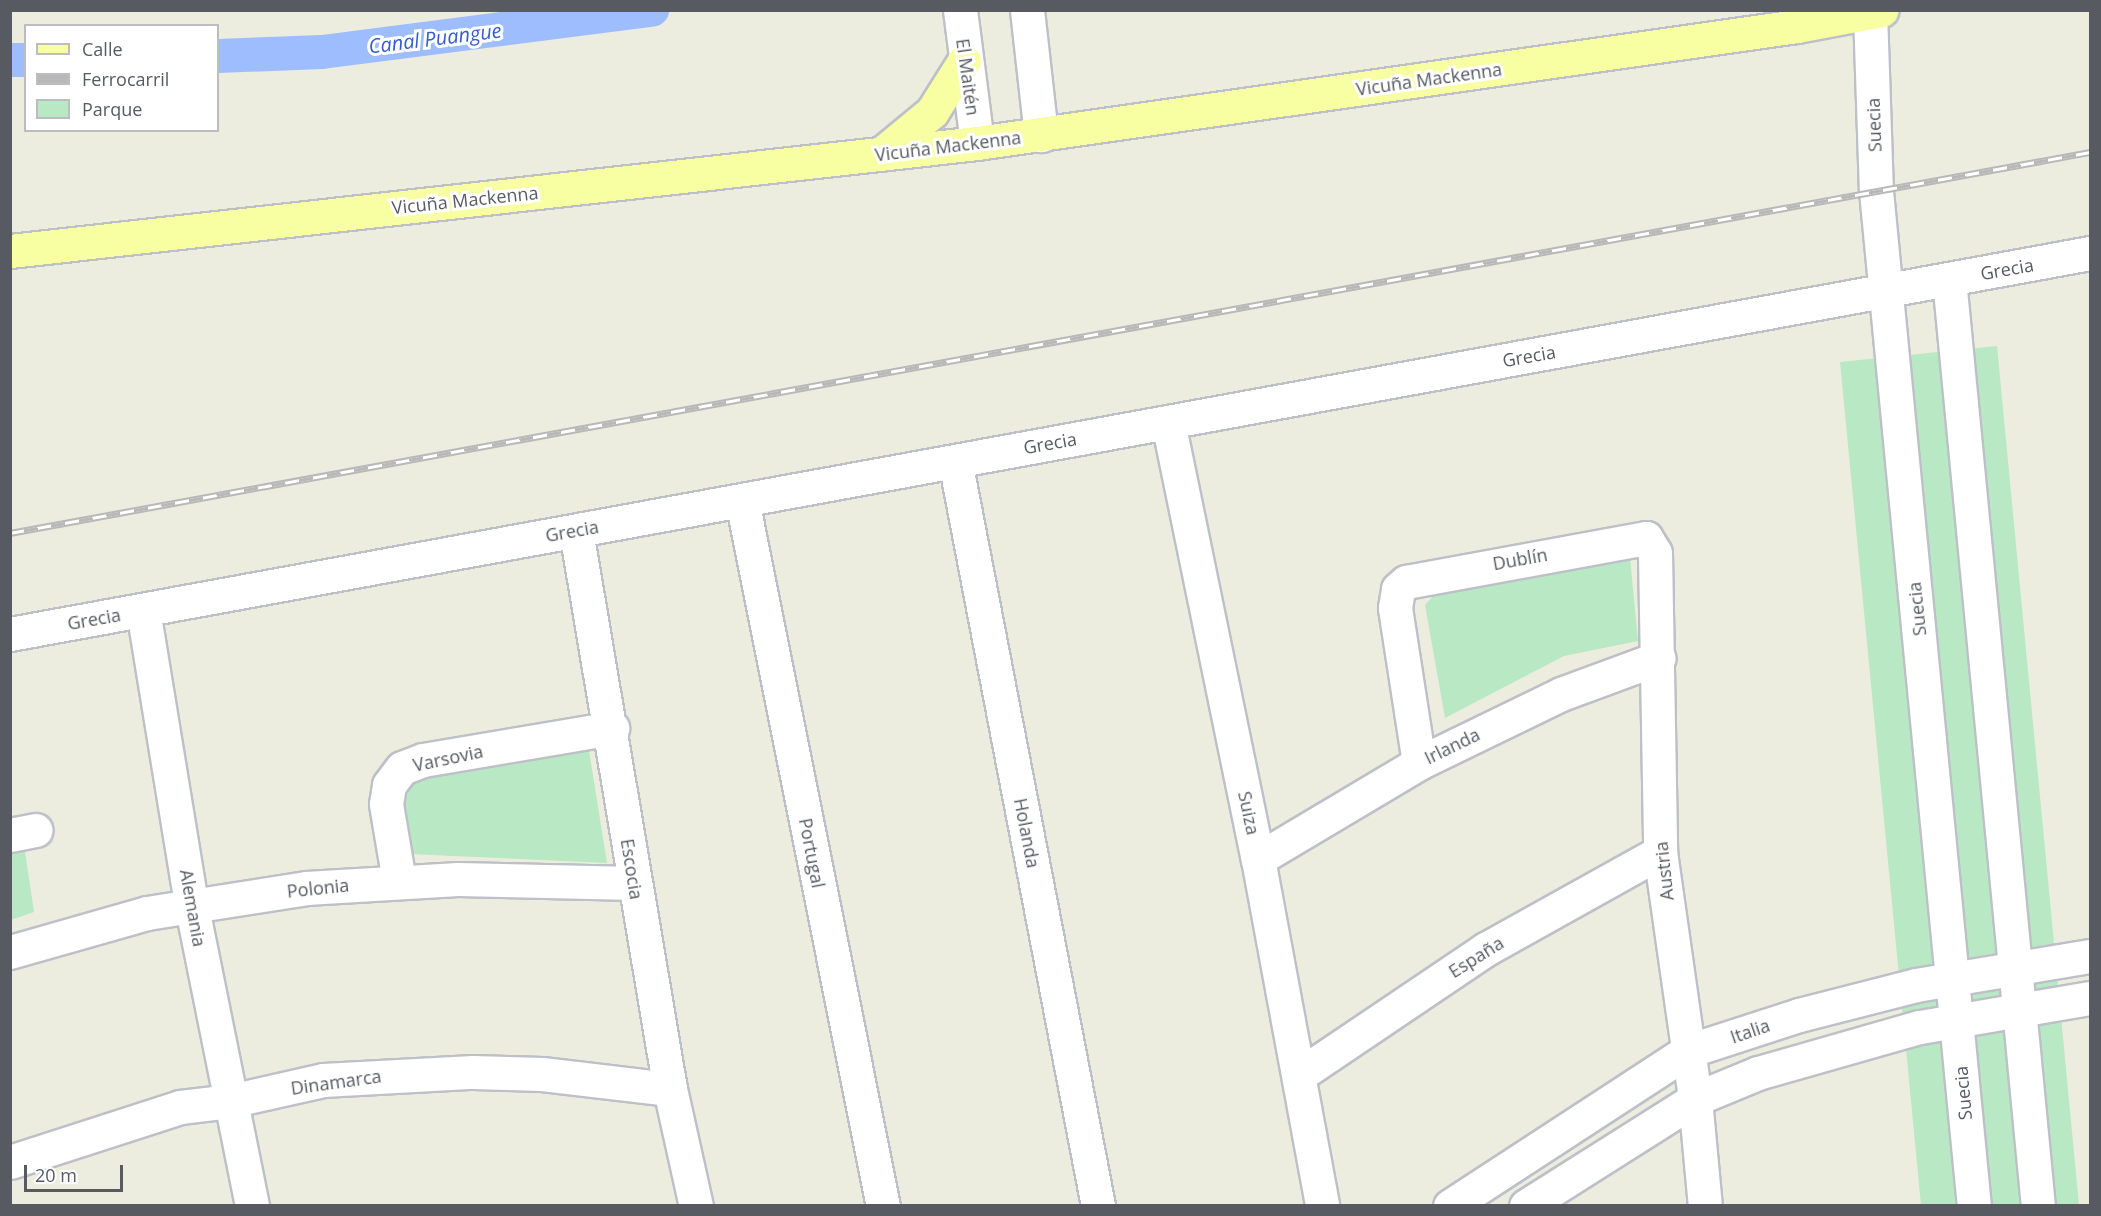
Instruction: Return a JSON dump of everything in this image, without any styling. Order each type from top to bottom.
[{"type":"main road","name":"Vicuña Mackenna","points":[[10,251],[1041,135],[1797,26],[1876,11]]},
{"type":"main road","points":[[881,154],[932,112],[964,61]]},
{"type":"street","name":"Suecia","points":[[1876,11],[1876,191],[1974,1206]]},
{"type":"street","points":[[1027,12],[1041,135]]},
{"type":"street","name":"El Maitén","points":[[960,13],[964,61],[977,143]]},
{"type":"street","name":"Grecia","points":[[10,634],[2091,253]]},
{"type":"street","points":[[1949,279],[2038,1206]]},
{"type":"street","name":"Suiza","points":[[1168,422],[1258,860],[1322,1206]]},
{"type":"street","name":"Holanda","points":[[956,461],[1098,1206]]},
{"type":"street","name":"Portugal","points":[[742,500],[883,1206]]},
{"type":"street","name":"Escocia","points":[[576,531],[612,728],[634,883],[670,1089],[696,1206]]},
{"type":"street","name":"Dublín","points":[[1419,763],[1395,608],[1398,589],[1416,578],[1646,538]]},
{"type":"street","name":"Austria","points":[[1646,538],[1654,553],[1659,658],[1655,708],[1660,852],[1695,1099],[1705,1206]]},
{"type":"street","name":"Alemania","points":[[143,610],[192,908],[252,1206]]},
{"type":"street","name":"Irlanda","points":[[1258,860],[1419,763],[1562,694],[1659,658]]},
{"type":"street","name":"Varsovia","points":[[399,880],[386,804],[388,784],[402,768],[423,760],[612,728]]},
{"type":"street","name":"España","points":[[1299,1075],[1486,949],[1660,852]]},
{"type":"street","name":"Polonia","points":[[10,952],[147,913],[185,905],[192,908],[249,895],[399,880],[634,883]]},
{"type":"street","name":"Italia","points":[[1450,1206],[1688,1052],[1799,1015],[2016,966],[2091,956]]},
{"type":"street","points":[[1526,1206],[1695,1099],[1797,1059],[1920,1027],[2091,998]]},
{"type":"street","name":"Dinamarca","points":[[10,1162],[180,1107],[230,1101],[323,1080],[409,1073],[542,1074],[670,1089]]},
{"type":"green space","points":[[1997,346],[2079,1205],[1921,1205],[1840,362]]},
{"type":"green space","points":[[1629,547],[1638,641],[1564,656],[1445,718],[1425,605],[1440,588]]},
{"type":"green space","points":[[588,744],[607,863],[409,854],[398,794],[416,771]]},
{"type":"green space","points":[[23,838],[34,912],[11,920],[10,840]]},
{"type":"waterway","name":"Canal Puangue","points":[[219,56],[322,52],[652,10]]},
{"type":"waterway","name":"Canal Puangue","points":[[10,60],[24,60]]},
{"type":"railway","points":[[10,533],[2090,152]]}]
